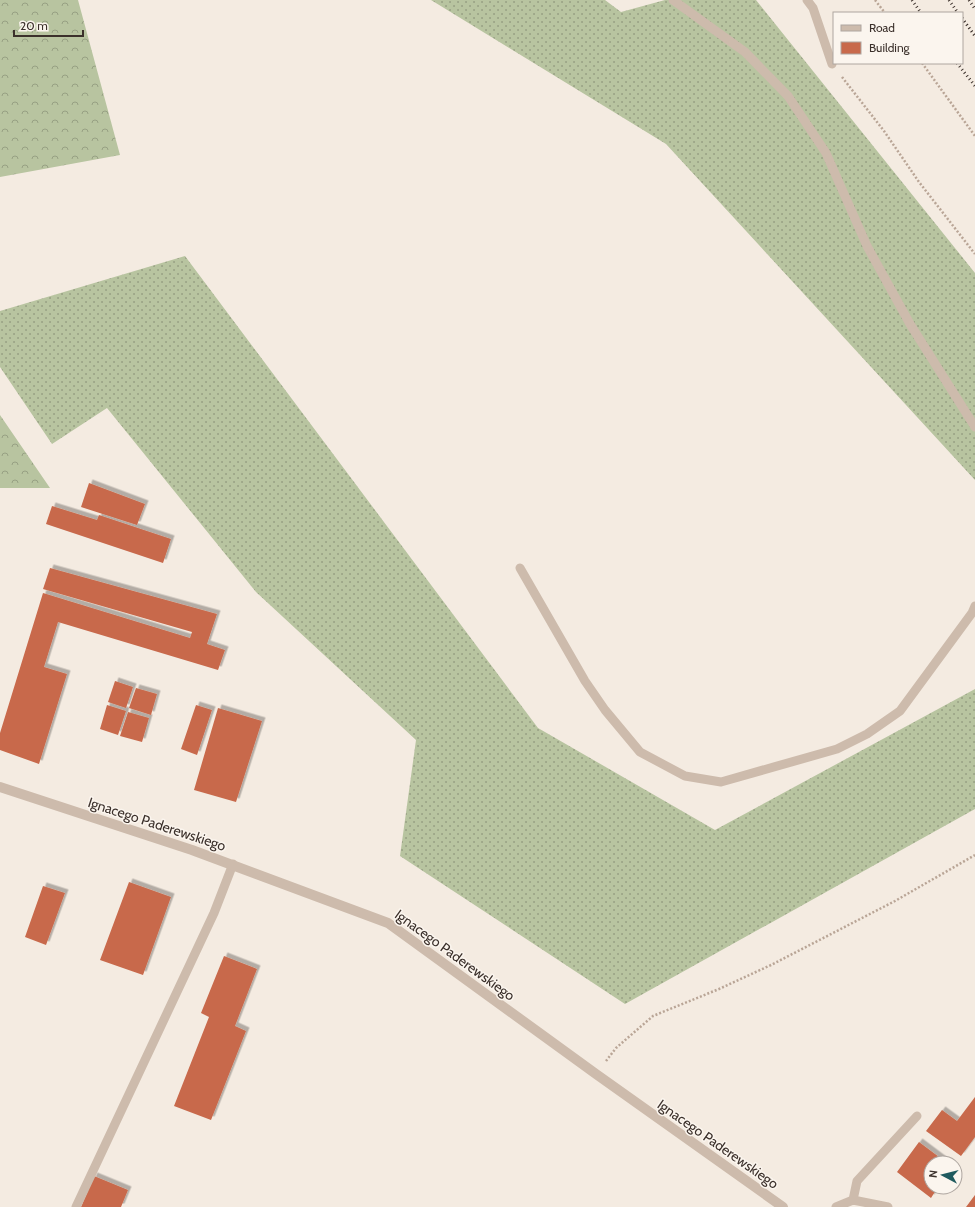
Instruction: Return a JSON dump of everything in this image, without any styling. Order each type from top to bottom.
[{"type":"street","name":"Ignacego Paderewskiego","points":[[0,787],[233,864],[388,923],[783,1207]]},
{"type":"lane","points":[[673,0],[745,52],[788,96],[826,154],[867,246],[910,324],[975,427]]},
{"type":"lane","points":[[807,0],[813,8],[832,64]]},
{"type":"lane","points":[[520,568],[585,681],[605,710],[640,752],[685,776],[721,782],[836,749],[867,734],[900,712],[972,613],[975,606]]},
{"type":"lane","points":[[76,1207],[214,913],[233,864]]},
{"type":"lane","points":[[853,1200],[857,1181],[917,1116]]},
{"type":"lane","points":[[836,1207],[853,1200],[888,1207]]},
{"type":"path","points":[[875,0],[884,12]]},
{"type":"path","points":[[832,64],[884,131],[918,182],[975,254]]},
{"type":"path","points":[[923,64],[975,136]]},
{"type":"path","points":[[596,1074],[616,1048],[653,1016],[719,989],[771,965],[895,901],[975,855]]},
{"type":"green space","points":[[0,0],[78,0],[120,155],[0,177]]},
{"type":"green space","points":[[431,0],[605,0],[621,12],[665,0],[756,0],[975,273],[975,480],[666,144]]},
{"type":"green space","points":[[185,256],[538,728],[715,830],[975,689],[975,809],[625,1004],[400,856],[416,740],[256,592],[107,408],[52,444],[0,367],[0,311]]},
{"type":"green space","points":[[0,415],[50,488],[0,488]]},
{"type":"building","points":[[89,483],[145,504],[137,525],[81,507]]},
{"type":"building","points":[[52,506],[97,520],[99,515],[171,539],[163,563],[46,524]]},
{"type":"building","points":[[50,568],[217,614],[207,644],[225,650],[218,670],[58,622],[44,667],[67,674],[39,764],[0,750],[0,733],[43,593],[190,638],[192,632],[43,589]]},
{"type":"building","points":[[115,681],[133,687],[126,708],[108,702]]},
{"type":"building","points":[[136,688],[157,694],[151,715],[129,708]]},
{"type":"building","points":[[107,705],[126,711],[118,735],[100,729]]},
{"type":"building","points":[[196,705],[212,710],[197,755],[181,749]]},
{"type":"building","points":[[218,708],[262,721],[236,802],[194,790]]},
{"type":"building","points":[[128,712],[149,718],[142,742],[120,736]]},
{"type":"building","points":[[129,882],[171,897],[143,975],[100,960]]},
{"type":"building","points":[[43,886],[65,893],[46,945],[25,937]]},
{"type":"building","points":[[224,956],[257,969],[235,1026],[246,1031],[211,1120],[174,1106],[209,1017],[201,1013]]},
{"type":"building","points":[[975,1097],[975,1137],[962,1155],[926,1131],[942,1110],[957,1121]]},
{"type":"building","points":[[919,1142],[936,1155],[923,1155],[923,1192],[897,1172]]},
{"type":"building","points":[[94,1176],[128,1190],[121,1207],[81,1207]]},
{"type":"building","points":[[975,1195],[975,1207],[966,1207]]},
{"type":"railway","points":[[912,0],[920,12]]},
{"type":"railway","points":[[949,0],[957,12]]},
{"type":"railway","points":[[969,0],[975,9]]},
{"type":"railway","points":[[963,19],[975,36]]},
{"type":"railway","points":[[958,64],[975,86]]}]
